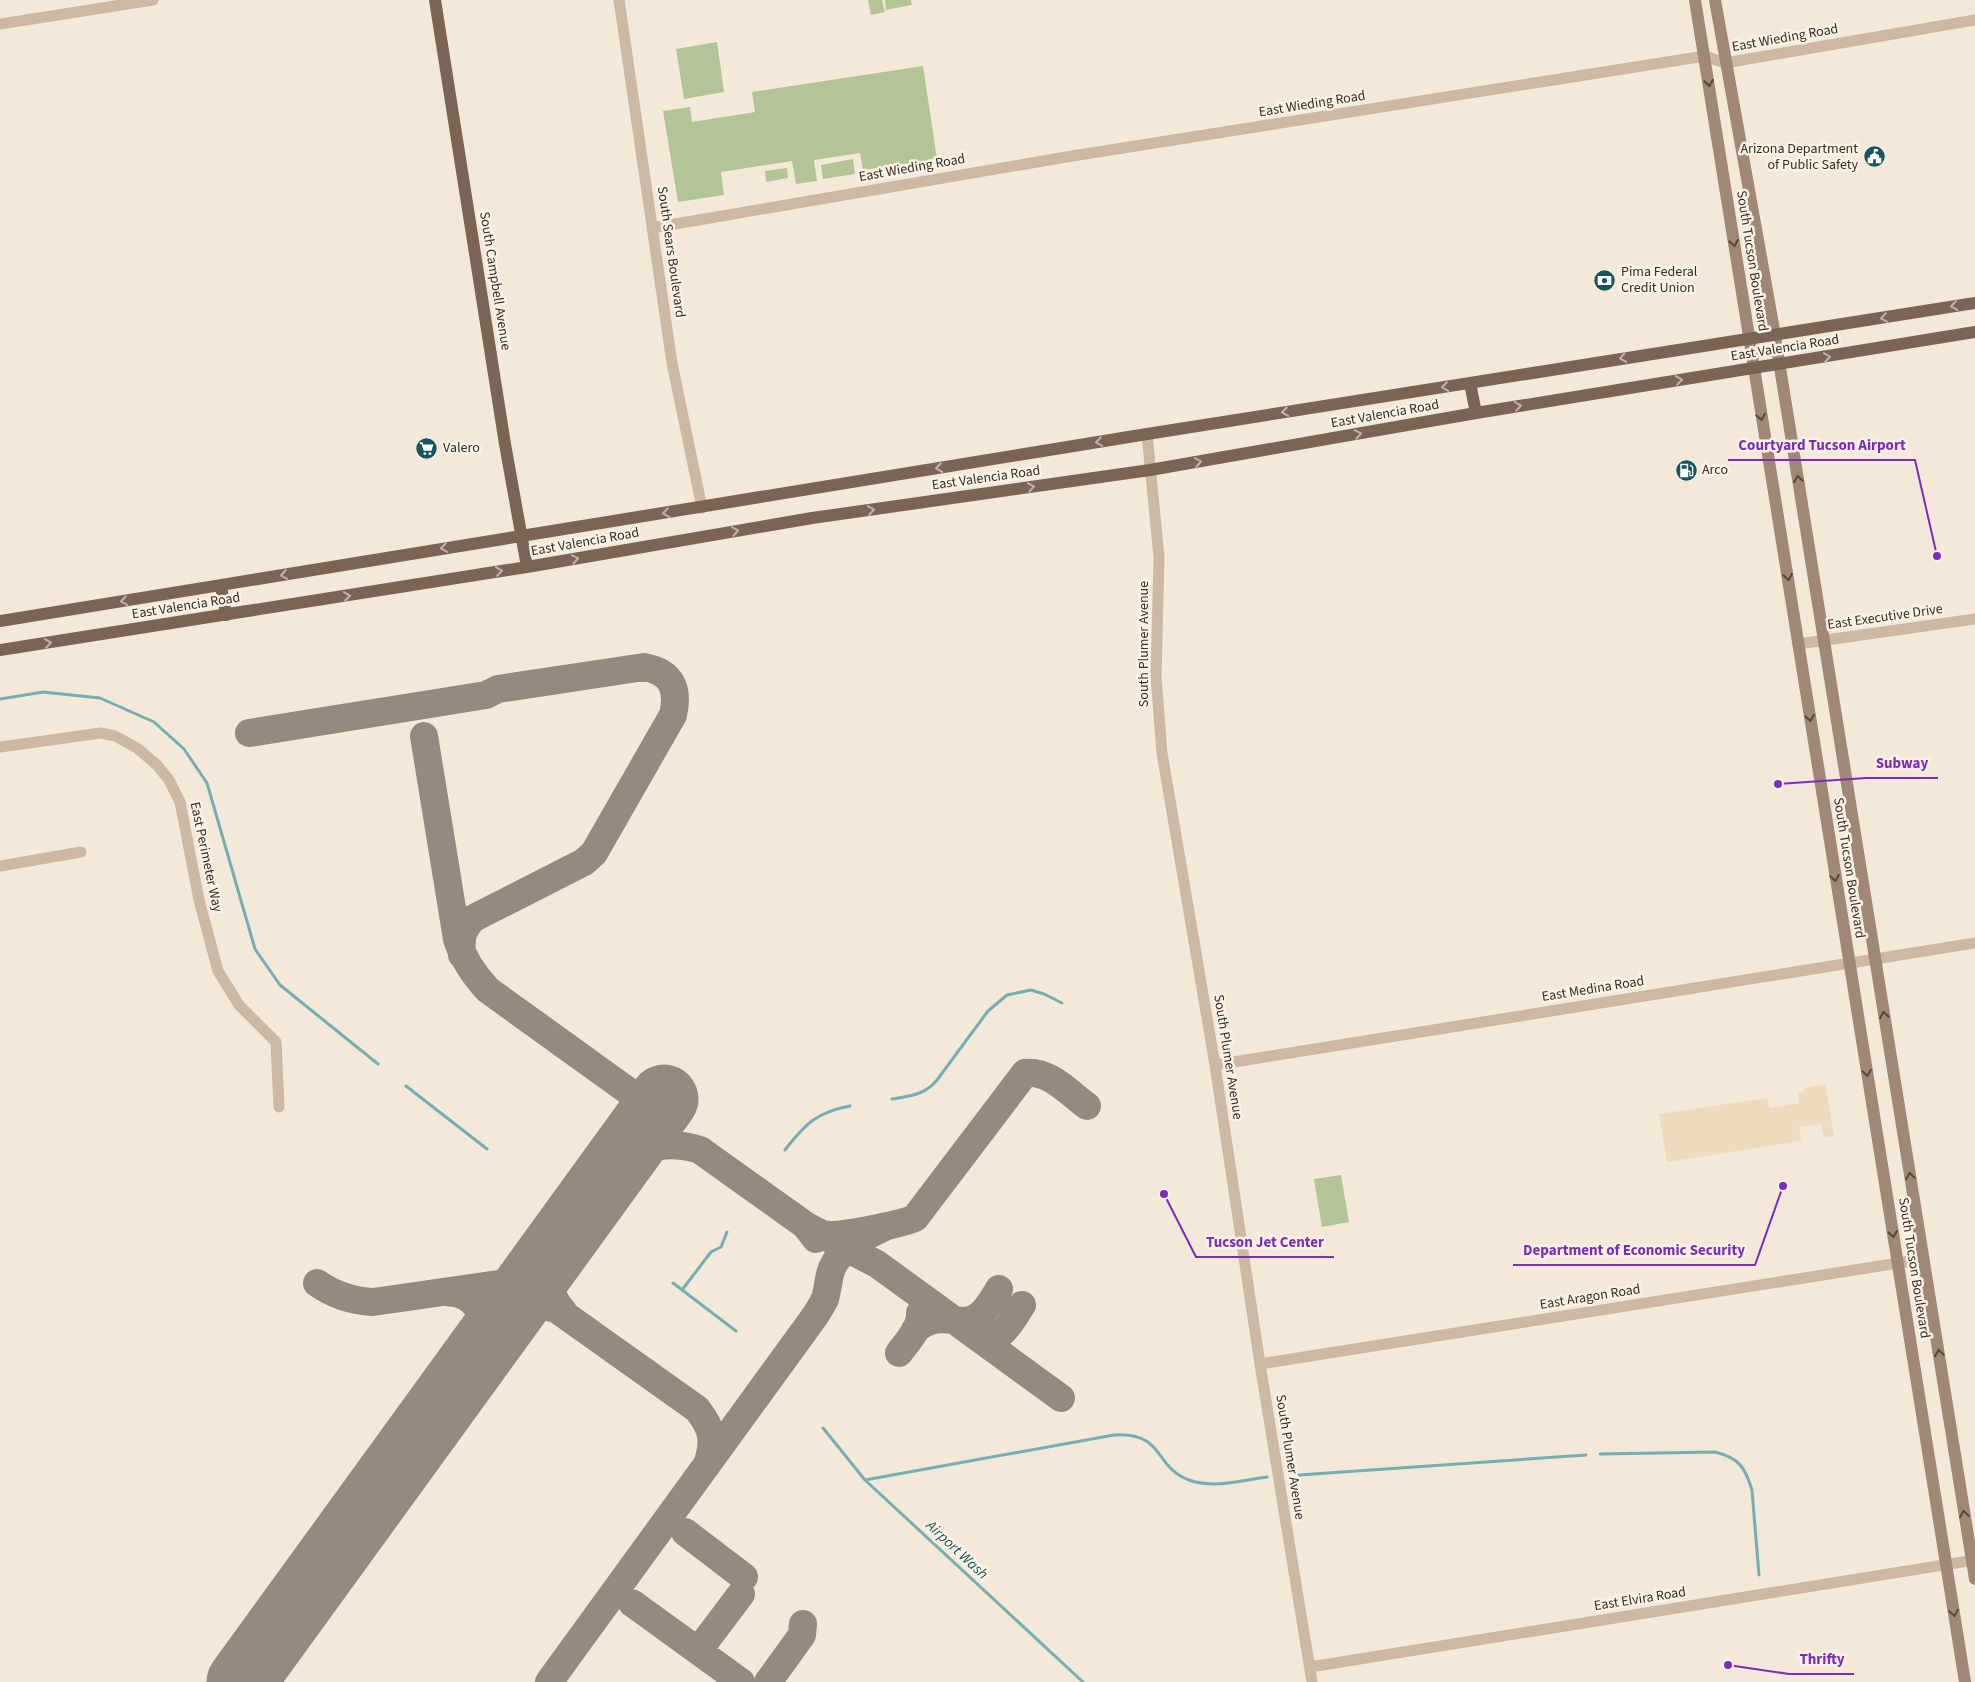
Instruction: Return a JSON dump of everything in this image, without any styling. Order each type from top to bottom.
[{"type":"main road","name":"South Campbell Avenue","points":[[435,0],[527,567]]},
{"type":"main road","name":"South Tucson Boulevard","points":[[1696,0],[1748,339],[1965,1682]]},
{"type":"main road","name":"South Tucson Boulevard","points":[[1715,0],[1774,335],[1975,1579]]},
{"type":"main road","name":"East Valencia Road","points":[[0,621],[1147,434],[1975,303]]},
{"type":"main road","name":"East Valencia Road","points":[[0,650],[527,567],[812,518],[1150,470],[1476,413],[1975,332]]},
{"type":"main road","points":[[1470,383],[1476,413]]},
{"type":"main road","points":[[221,586],[226,615]]},
{"type":"street","points":[[0,24],[153,0]]},
{"type":"street","name":"South Sears Boulevard","points":[[619,0],[672,363],[702,508]]},
{"type":"street","name":"East Wieding Road","points":[[652,228],[1066,157],[1705,56],[1725,63],[1975,20]]},
{"type":"street","name":"South Plumer Avenue","points":[[1147,434],[1159,557],[1156,676],[1162,753],[1215,1065],[1260,1364],[1312,1682]]},
{"type":"street","name":"East Executive Drive","points":[[1798,644],[1975,619]]},
{"type":"street","name":"East Perimeter Way","points":[[0,747],[101,733],[115,736],[136,748],[156,765],[169,780],[180,802],[199,900],[218,971],[239,1005],[276,1042],[279,1107]]},
{"type":"street","points":[[0,866],[81,852]]},
{"type":"street","name":"East Medina Road","points":[[1215,1065],[1975,943]]},
{"type":"street","name":"East Aragon Road","points":[[1260,1364],[1924,1259]]},
{"type":"street","name":"East Elvira Road","points":[[1310,1668],[1973,1560]]},
{"type":"green space","points":[[868,0],[882,0],[885,12],[871,15]]},
{"type":"green space","points":[[885,0],[911,0],[912,5],[886,10]]},
{"type":"green space","points":[[717,42],[724,92],[684,99],[676,49]]},
{"type":"green space","points":[[923,66],[937,159],[863,170],[860,153],[814,160],[817,181],[796,184],[792,161],[721,172],[724,195],[678,202],[663,111],[690,107],[692,122],[755,112],[752,92]]},
{"type":"green space","points":[[853,159],[855,174],[823,179],[821,165]]},
{"type":"green space","points":[[787,168],[788,178],[766,182],[765,171]]},
{"type":"green space","points":[[1341,1175],[1349,1222],[1322,1227],[1314,1179]]},
{"type":"shaded area","points":[[1825,1084],[1834,1136],[1824,1137],[1821,1124],[1799,1127],[1801,1141],[1667,1162],[1659,1114],[1767,1098],[1769,1108],[1799,1103],[1798,1092],[1805,1091],[1804,1088]]},
{"type":"waterway","points":[[0,699],[43,692],[100,698],[154,722],[184,749],[207,783],[255,949],[280,985],[378,1064]]},
{"type":"waterway","points":[[892,1099],[917,1094],[932,1085],[988,1011],[1007,995],[1031,990],[1062,1003]]},
{"type":"waterway","points":[[406,1086],[487,1149]]},
{"type":"waterway","points":[[785,1150],[813,1120],[829,1112],[850,1106]]},
{"type":"waterway","points":[[682,1290],[711,1252],[721,1247],[727,1232]]},
{"type":"waterway","points":[[673,1283],[736,1331]]},
{"type":"waterway","name":"Airport Wash","points":[[823,1428],[865,1480],[1083,1682]]},
{"type":"waterway","points":[[865,1480],[1114,1435],[1143,1439],[1151,1444],[1169,1467],[1178,1474],[1198,1483],[1218,1484],[1267,1477]]},
{"type":"waterway","points":[[1600,1454],[1715,1452],[1730,1457],[1744,1469],[1752,1490],[1759,1575]]},
{"type":"waterway","points":[[1299,1475],[1586,1455]]},
{"type":"taxiway","points":[[249,733],[486,695],[498,689],[644,667],[654,669],[667,678],[674,690],[675,706],[673,715],[594,853],[584,862],[472,919],[462,936],[462,955]]},
{"type":"taxiway","points":[[424,736],[457,939],[469,966],[488,990],[656,1111]]},
{"type":"taxiway","points":[[805,1225],[823,1234],[830,1235],[883,1227],[915,1218],[1025,1073],[1034,1073],[1050,1078],[1087,1106]]},
{"type":"taxiway","points":[[622,1157],[670,1145],[700,1150],[805,1225],[816,1239]]},
{"type":"taxiway","points":[[549,1682],[815,1316],[825,1299],[832,1268],[836,1261],[848,1248],[887,1226]]},
{"type":"taxiway","points":[[834,1242],[877,1264],[1061,1398]]},
{"type":"taxiway","points":[[550,1256],[550,1285],[554,1299],[563,1311]]},
{"type":"taxiway","points":[[317,1283],[344,1297],[373,1302],[506,1283],[527,1288],[697,1409],[706,1423],[711,1436],[712,1442],[707,1465]]},
{"type":"taxiway","points":[[915,1330],[925,1323],[934,1320],[966,1321],[974,1319],[986,1309],[999,1289]]},
{"type":"taxiway","points":[[447,1292],[465,1296],[482,1314],[486,1332],[480,1352]]},
{"type":"taxiway","points":[[977,1336],[985,1338],[999,1335],[1009,1325],[1022,1305]]},
{"type":"taxiway","points":[[502,1322],[530,1308],[545,1307],[561,1311]]},
{"type":"taxiway","points":[[899,1353],[916,1329],[920,1313]]},
{"type":"taxiway","points":[[685,1532],[744,1577]]},
{"type":"taxiway","points":[[698,1651],[741,1594]]},
{"type":"taxiway","points":[[632,1603],[741,1682]]},
{"type":"taxiway","points":[[768,1682],[802,1635],[803,1624]]},
{"type":"runway","points":[[241,1682],[664,1099]]},
{"type":"place","name":"Arizona Department of Public Safety","points":[[1874,157]]},
{"type":"place","name":"Pima Federal Credit Union","points":[[1605,280]]},
{"type":"place","name":"Valero","points":[[427,448]]},
{"type":"place","name":"Arco","points":[[1686,470]]},
{"type":"place","name":"Courtyard Tucson Airport","points":[[1937,556]]},
{"type":"place","name":"Subway","points":[[1778,784]]},
{"type":"place","name":"Department of Economic Security","points":[[1783,1186]]},
{"type":"place","name":"Tucson Jet Center","points":[[1164,1194]]},
{"type":"place","name":"Thrifty","points":[[1728,1665]]}]
